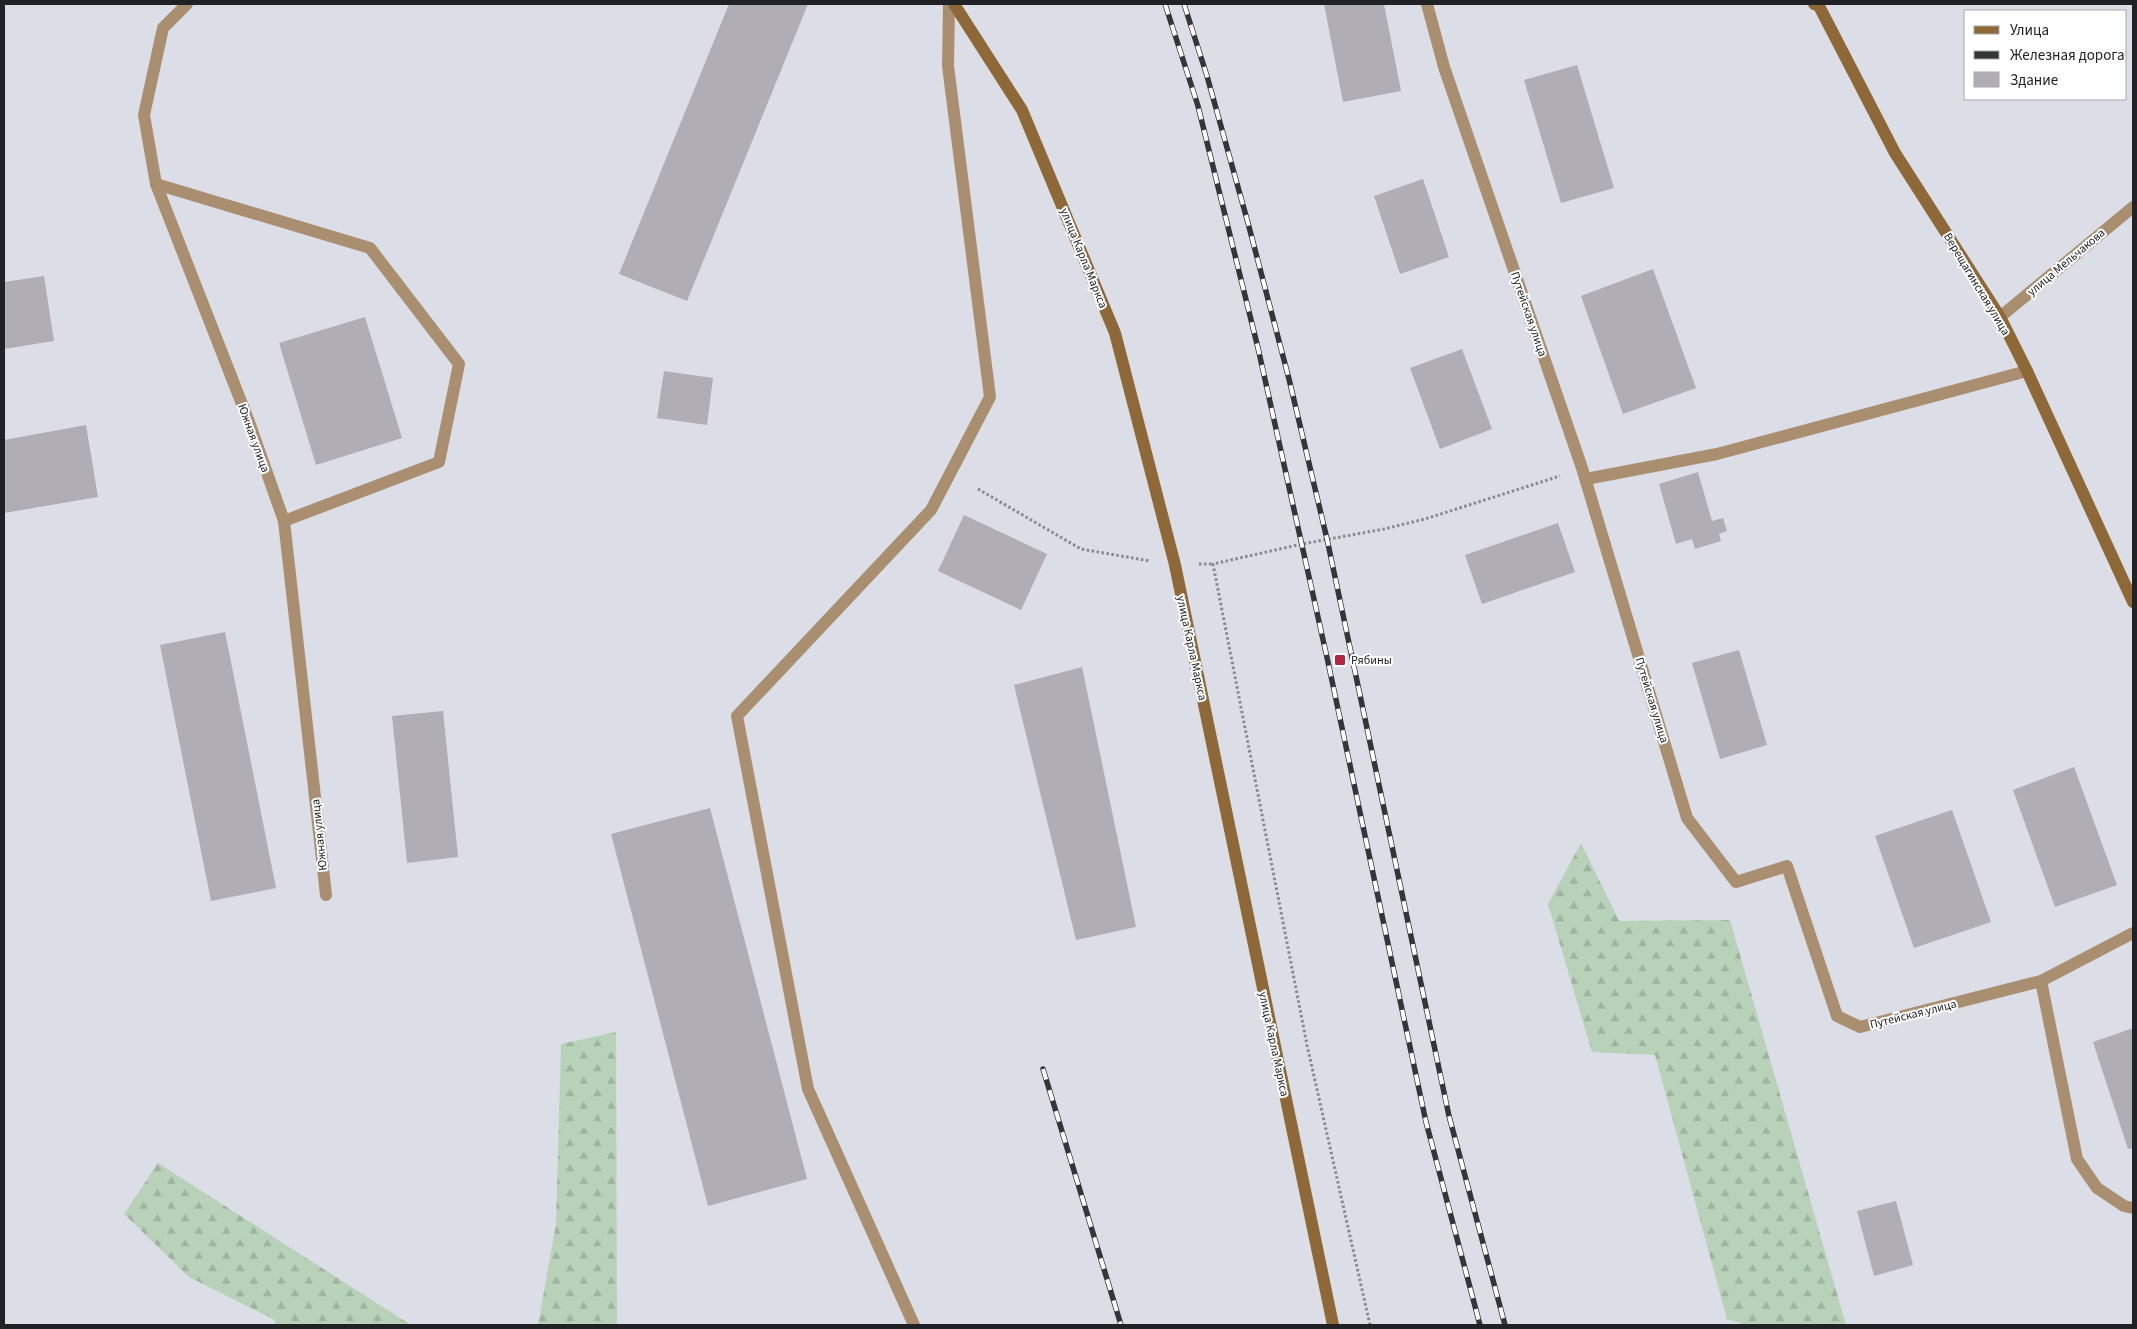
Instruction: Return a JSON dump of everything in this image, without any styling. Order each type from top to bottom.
[{"type":"main road","name":"улица Карла Маркса","points":[[954,4],[1022,110],[1114,333],[1175,566],[1333,1325]]},
{"type":"main road","name":"Верещагинская улица","points":[[1817,4],[1895,153],[2000,317],[2027,371],[2133,602]]},
{"type":"street","name":"Южная улица","points":[[187,4],[163,28],[144,115],[156,184],[249,422],[284,521],[326,895]]},
{"type":"street","points":[[914,1325],[808,1088],[737,716],[931,510],[990,397],[948,66],[949,4]]},
{"type":"street","name":"Путейская улица","points":[[1427,4],[1444,68],[1584,474],[1687,818],[1736,882],[1786,866],[1837,1016],[1860,1027],[2042,981],[2133,933]]},
{"type":"street","points":[[156,184],[370,248],[459,364],[439,462],[284,521]]},
{"type":"street","name":"улица Мельчакова","points":[[2000,317],[2133,207]]},
{"type":"street","points":[[1584,474],[1717,454],[2027,371]]},
{"type":"street","points":[[2042,981],[2077,1159],[2096,1188],[2124,1206],[2133,1208]]},
{"type":"path","points":[[978,489],[1081,549],[1175,566],[1213,564],[1417,521],[1584,474]]},
{"type":"path","points":[[1213,564],[1307,1045],[1370,1325]]},
{"type":"green space","points":[[1581,843],[1619,921],[1730,920],[1846,1325],[1746,1325],[1727,1319],[1655,1055],[1592,1052],[1548,904]]},
{"type":"green space","points":[[616,1032],[617,1325],[538,1325],[556,1224],[561,1044]]},
{"type":"green space","points":[[158,1163],[411,1325],[275,1325],[275,1320],[189,1277],[124,1214]]},
{"type":"building","points":[[729,4],[808,4],[687,301],[619,274]]},
{"type":"building","points":[[1324,4],[1384,4],[1401,91],[1343,102]]},
{"type":"building","points":[[1577,65],[1614,188],[1561,203],[1524,80]]},
{"type":"building","points":[[1423,179],[1449,257],[1400,274],[1374,196]]},
{"type":"building","points":[[1653,269],[1696,388],[1623,414],[1581,296]]},
{"type":"building","points":[[44,276],[54,341],[4,349],[4,282]]},
{"type":"building","points":[[365,317],[402,438],[316,465],[279,343]]},
{"type":"building","points":[[1462,349],[1492,429],[1440,449],[1410,368]]},
{"type":"building","points":[[664,371],[713,378],[707,425],[657,418]]},
{"type":"building","points":[[86,425],[98,497],[4,513],[4,440]]},
{"type":"building","points":[[1698,472],[1712,521],[1723,518],[1727,531],[1719,534],[1721,541],[1695,549],[1692,539],[1676,544],[1659,484]]},
{"type":"building","points":[[964,515],[1047,554],[1021,610],[938,571]]},
{"type":"building","points":[[1558,523],[1575,572],[1482,604],[1465,555]]},
{"type":"building","points":[[225,632],[276,888],[211,901],[160,645]]},
{"type":"building","points":[[1739,650],[1767,745],[1720,759],[1692,663]]},
{"type":"building","points":[[1082,667],[1136,927],[1076,940],[1014,685]]},
{"type":"building","points":[[443,711],[458,857],[407,863],[392,716]]},
{"type":"building","points":[[2074,767],[2117,885],[2055,907],[2013,790]]},
{"type":"building","points":[[710,808],[807,1179],[708,1206],[611,834]]},
{"type":"building","points":[[1952,810],[1991,922],[1914,948],[1875,836]]},
{"type":"building","points":[[2133,1028],[2133,1148],[2128,1149],[2093,1042]]},
{"type":"building","points":[[1896,1201],[1913,1265],[1874,1276],[1857,1211]]},
{"type":"railway","points":[[1165,4],[1198,106],[1258,348],[1328,662],[1426,1122],[1480,1325]]},
{"type":"railway","points":[[1184,4],[1207,76],[1289,379],[1327,539],[1449,1116],[1505,1325]]},
{"type":"railway","points":[[1043,1069],[1121,1325]]},
{"type":"place","name":"Рябины","points":[[1340,660]]}]
